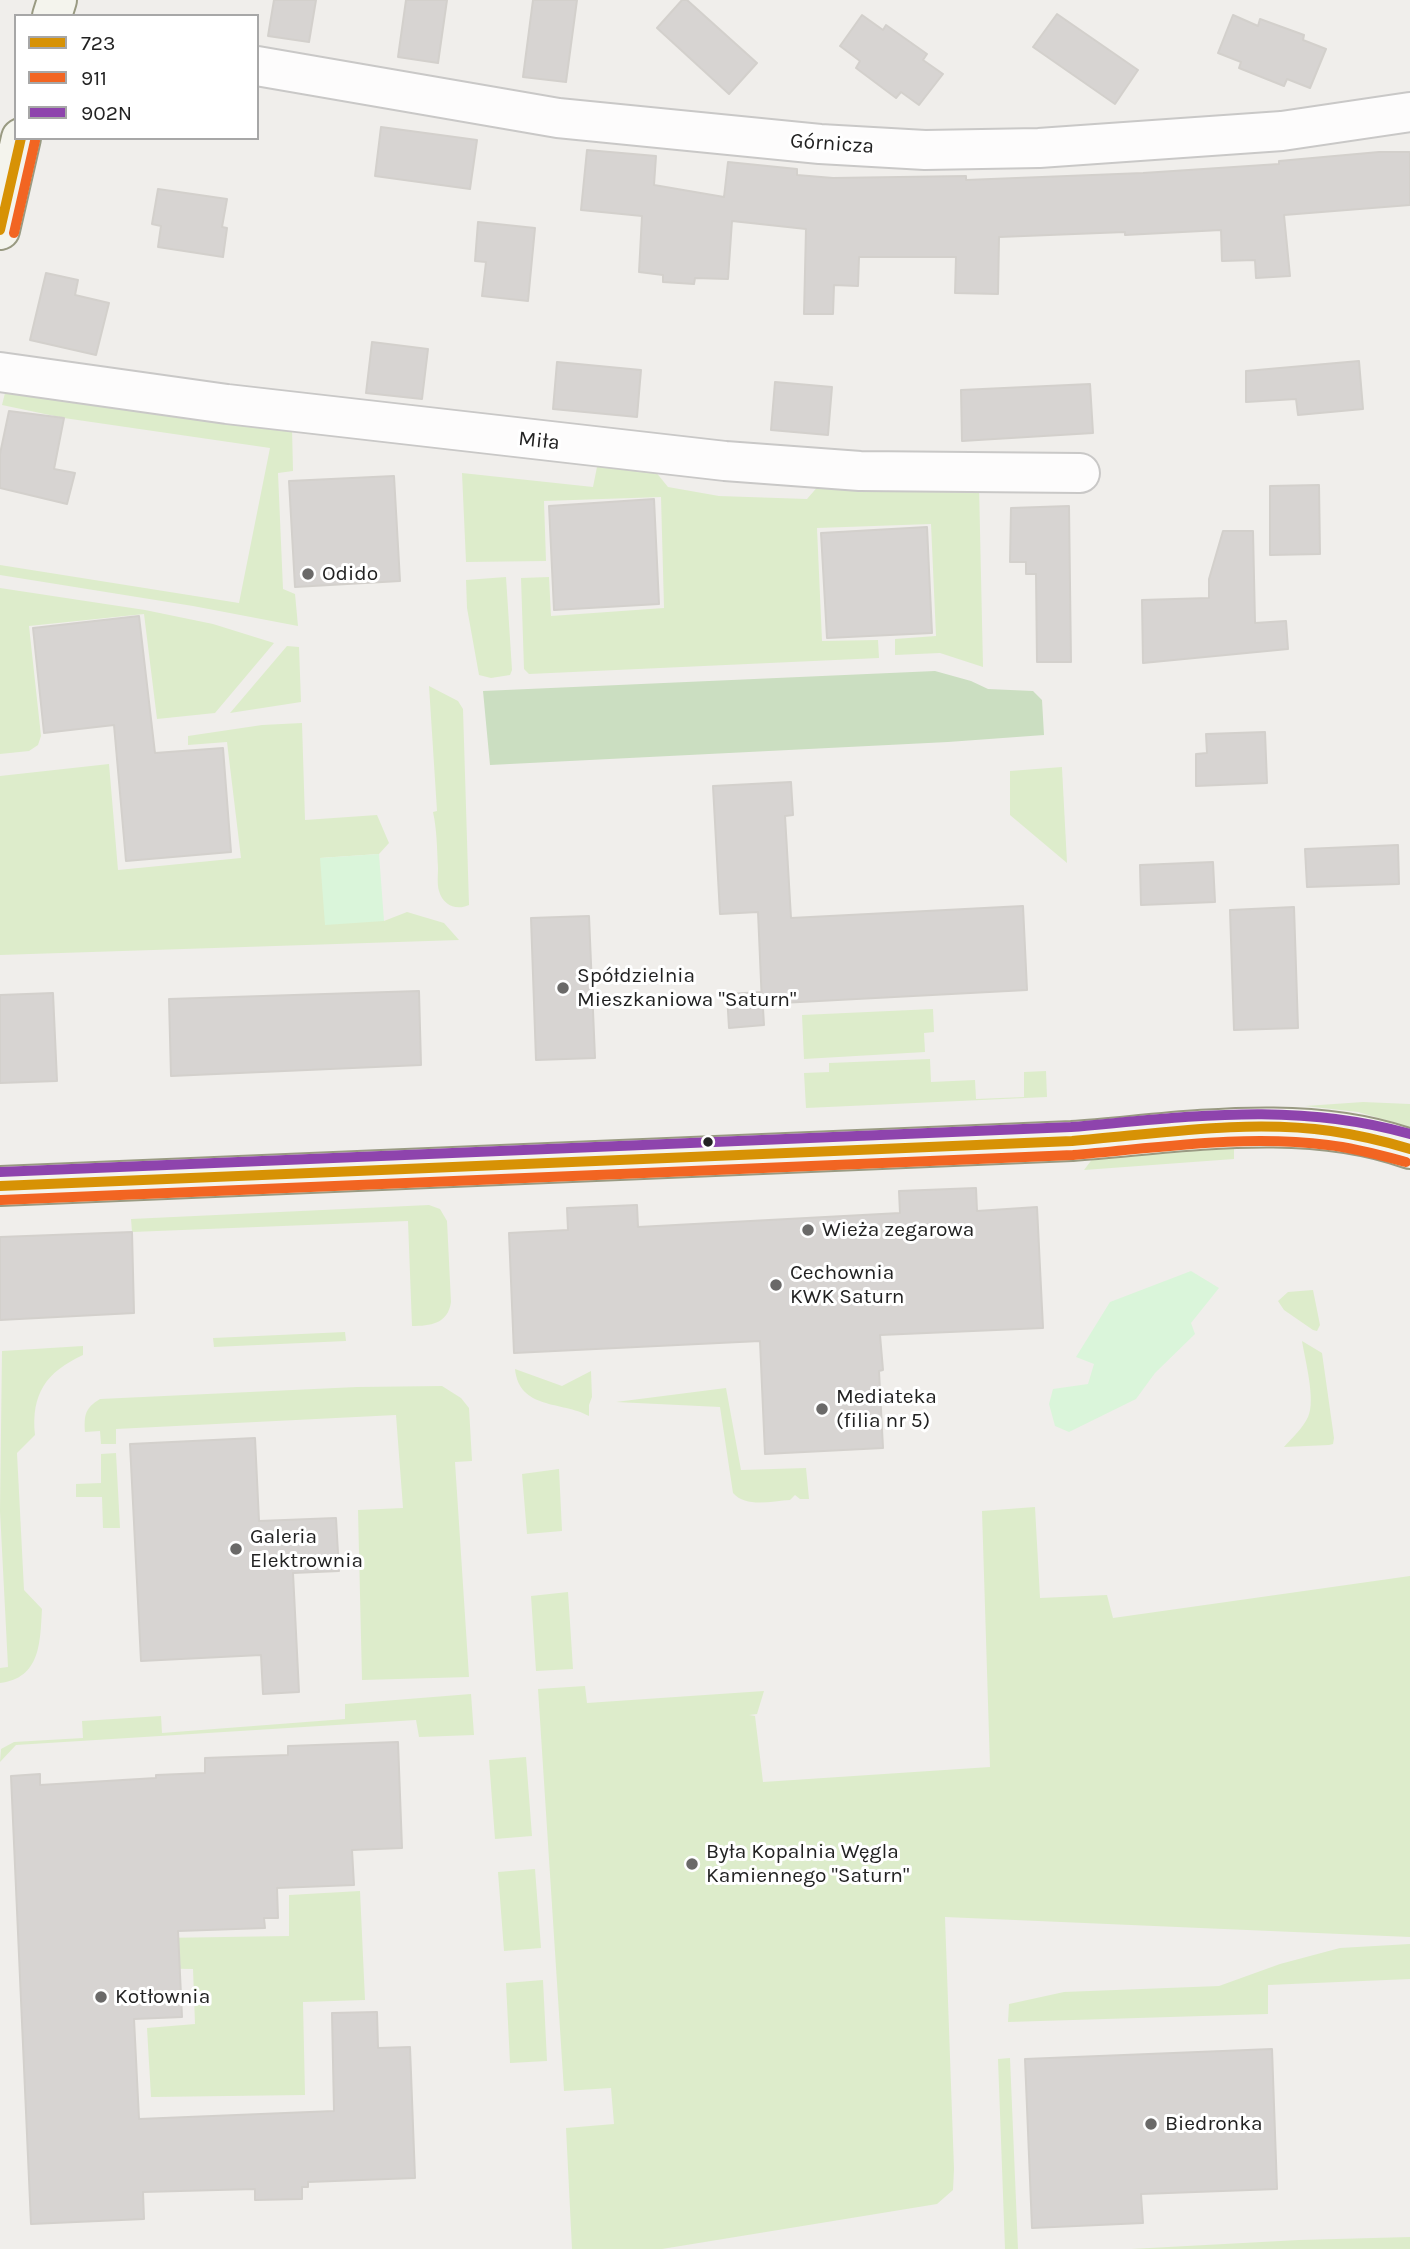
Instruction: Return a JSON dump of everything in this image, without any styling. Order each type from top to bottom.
[{"type":"street","name":"Górnicza","points":[[259,66],[558,118],[820,144],[925,150],[1039,148],[1255,133],[1410,112]]},
{"type":"street","points":[[0,230],[21,140]]},
{"type":"street","name":"Miła","points":[[0,372],[241,406],[725,461],[860,471],[1080,472]]},
{"type":"street","points":[[0,1186],[1072,1141],[1248,1129],[1330,1131],[1369,1137],[1410,1149]]},
{"type":"green space","points":[[29,388],[292,428],[293,471],[278,473],[283,589],[295,594],[298,626],[0,575],[0,565],[239,603],[270,448],[64,418],[2,405],[5,393]]},
{"type":"green space","points":[[598,462],[655,471],[668,487],[719,496],[807,499],[820,484],[979,485],[983,667],[940,653],[895,655],[895,639],[936,636],[931,524],[817,528],[822,641],[878,640],[879,658],[529,674],[524,669],[521,578],[549,577],[551,616],[664,608],[661,497],[544,501],[546,561],[466,562],[462,473],[593,487]]},
{"type":"green space","points":[[506,577],[512,670],[510,675],[491,678],[479,675],[467,608],[466,580]]},
{"type":"green space","points":[[0,588],[145,610],[213,624],[274,643],[215,713],[157,719],[144,614],[29,626],[41,736],[38,745],[29,751],[0,754]]},
{"type":"green space","points":[[287,646],[299,647],[301,702],[230,713]]},
{"type":"green space","points":[[935,671],[971,681],[988,689],[1033,691],[1042,700],[1044,735],[490,765],[483,691]]},
{"type":"green space","points":[[429,686],[458,701],[463,709],[469,905],[464,907],[447,903],[438,888],[437,840],[433,812],[437,811]]},
{"type":"green space","points":[[302,723],[305,820],[377,815],[389,843],[379,854],[320,858],[384,921],[407,912],[444,923],[459,940],[0,955],[0,776],[109,764],[118,870],[241,858],[227,742],[188,745],[188,736],[262,725]]},
{"type":"green space","points":[[1062,767],[1067,863],[1010,815],[1010,771]]},
{"type":"green space","points":[[379,854],[384,921],[325,925],[320,858]]},
{"type":"green space","points":[[933,1009],[934,1032],[924,1033],[925,1052],[804,1059],[802,1015]]},
{"type":"green space","points":[[930,1059],[931,1082],[975,1080],[976,1099],[1024,1097],[1024,1072],[1046,1071],[1047,1097],[806,1108],[804,1073],[829,1072],[829,1063]]},
{"type":"green space","points":[[1363,1102],[1410,1104],[1410,1127],[1358,1112],[1305,1106]]},
{"type":"green space","points":[[1234,1148],[1234,1159],[1084,1170],[1093,1158]]},
{"type":"green space","points":[[429,1205],[440,1209],[447,1221],[451,1302],[442,1319],[419,1326],[412,1326],[408,1221],[132,1232],[131,1219]]},
{"type":"green space","points":[[1191,1271],[1219,1288],[1191,1323],[1195,1334],[1155,1373],[1136,1399],[1069,1432],[1055,1426],[1049,1404],[1053,1389],[1088,1384],[1094,1364],[1076,1357],[1110,1302]]},
{"type":"green space","points":[[1313,1290],[1320,1325],[1317,1331],[1284,1310],[1278,1301],[1288,1292]]},
{"type":"green space","points":[[345,1332],[346,1341],[214,1347],[213,1338]]},
{"type":"green space","points":[[1302,1341],[1322,1353],[1333,1444],[1284,1447],[1303,1425],[1310,1410],[1310,1390]]},
{"type":"green space","points":[[83,1346],[83,1355],[59,1369],[44,1386],[36,1408],[35,1435],[17,1453],[24,1590],[42,1609],[39,1646],[31,1666],[24,1674],[0,1683],[0,1668],[8,1667],[0,1511],[2,1351]]},
{"type":"green space","points":[[515,1369],[562,1386],[591,1371],[592,1397],[589,1416],[533,1398],[524,1392]]},
{"type":"green space","points":[[442,1386],[461,1398],[469,1408],[472,1461],[455,1462],[469,1677],[362,1680],[358,1510],[403,1508],[396,1415],[116,1429],[116,1444],[101,1444],[100,1431],[85,1432],[86,1413],[100,1399],[357,1387]]},
{"type":"green space","points":[[726,1388],[741,1470],[806,1468],[809,1499],[800,1499],[795,1495],[790,1500],[752,1502],[738,1498],[733,1493],[720,1407],[616,1402]]},
{"type":"green space","points":[[116,1453],[120,1528],[103,1528],[102,1497],[76,1497],[76,1484],[101,1483],[101,1454]]},
{"type":"green space","points":[[559,1469],[562,1531],[527,1534],[522,1474]]},
{"type":"green space","points":[[1035,1507],[1040,1598],[1107,1595],[1113,1618],[1410,1576],[1410,1937],[945,1917],[953,2190],[937,2204],[662,2249],[572,2249],[566,2128],[614,2124],[611,2088],[564,2091],[538,1689],[585,1686],[587,1703],[764,1691],[757,1714],[749,1715],[755,1716],[763,1782],[990,1767],[982,1511]]},
{"type":"green space","points":[[568,1592],[573,1669],[536,1671],[531,1596]]},
{"type":"green space","points":[[471,1694],[474,1735],[419,1737],[416,1720],[16,1745],[0,1762],[1,1749],[14,1742],[83,1738],[82,1721],[161,1716],[162,1733],[345,1719],[345,1704]]},
{"type":"green space","points":[[526,1757],[532,1836],[495,1839],[489,1760]]},
{"type":"green space","points":[[535,1869],[541,1948],[504,1951],[498,1872]]},
{"type":"green space","points":[[360,1891],[365,2000],[303,2002],[305,2095],[151,2097],[147,2028],[195,2024],[193,1969],[134,1968],[160,1938],[289,1936],[289,1895]]},
{"type":"green space","points":[[1410,1944],[1410,1979],[1268,1985],[1268,2014],[1008,2022],[1009,2004],[1064,1992],[1219,1986],[1280,1964],[1340,1948]]},
{"type":"green space","points":[[543,1980],[547,2061],[510,2063],[506,1983]]},
{"type":"green space","points":[[1010,2058],[1018,2249],[1005,2249],[998,2059]]},
{"type":"green space","points":[[1410,2237],[1410,2249],[1131,2249],[1299,2240]]},
{"type":"building","points":[[274,0],[316,0],[309,42],[268,36]]},
{"type":"building","points":[[406,0],[447,0],[438,63],[398,57]]},
{"type":"building","points":[[533,0],[577,0],[566,82],[523,77]]},
{"type":"building","points":[[682,0],[687,0],[757,63],[729,94],[657,28]]},
{"type":"building","points":[[1057,14],[1138,70],[1115,104],[1033,47]]},
{"type":"building","points":[[862,15],[883,30],[886,25],[927,54],[923,60],[943,74],[919,105],[901,92],[896,98],[856,68],[860,61],[840,46]]},
{"type":"building","points":[[1233,15],[1258,26],[1260,19],[1304,35],[1303,40],[1326,49],[1310,88],[1287,79],[1284,86],[1239,68],[1241,62],[1218,53]]},
{"type":"building","points":[[381,127],[477,140],[470,189],[375,176]]},
{"type":"building","points":[[587,150],[656,156],[654,185],[724,197],[728,162],[797,169],[797,175],[833,178],[966,176],[966,180],[1143,173],[1279,164],[1279,161],[1379,152],[1410,152],[1410,205],[1284,215],[1290,276],[1256,278],[1255,260],[1222,261],[1221,230],[999,237],[998,294],[955,293],[956,257],[859,257],[858,286],[834,285],[833,314],[804,314],[806,229],[732,221],[728,279],[695,278],[694,284],[663,282],[663,275],[639,272],[642,216],[581,210]]},
{"type":"building","points":[[158,189],[227,199],[222,227],[227,228],[223,257],[158,247],[161,226],[152,224]]},
{"type":"building","points":[[478,222],[535,228],[528,301],[482,296],[486,262],[475,261]]},
{"type":"building","points":[[46,273],[78,280],[75,295],[109,303],[96,355],[30,340]]},
{"type":"building","points":[[372,342],[428,349],[422,399],[366,393]]},
{"type":"building","points":[[1359,361],[1363,409],[1298,415],[1296,399],[1246,402],[1246,371]]},
{"type":"building","points":[[557,362],[641,370],[637,417],[553,409]]},
{"type":"building","points":[[775,382],[832,387],[828,435],[771,430]]},
{"type":"building","points":[[1090,384],[1093,433],[962,441],[961,390]]},
{"type":"building","points":[[9,411],[64,418],[54,469],[75,473],[67,504],[0,488],[0,454]]},
{"type":"building","points":[[394,476],[400,581],[295,587],[289,481]]},
{"type":"building","points":[[1319,485],[1320,554],[1270,555],[1270,486]]},
{"type":"building","points":[[654,499],[659,604],[554,610],[549,506]]},
{"type":"building","points":[[1069,506],[1071,662],[1037,662],[1036,574],[1026,574],[1026,562],[1010,562],[1011,508]]},
{"type":"building","points":[[927,527],[932,633],[827,638],[821,533]]},
{"type":"building","points":[[1223,531],[1253,531],[1255,623],[1286,621],[1288,649],[1143,663],[1142,600],[1209,598],[1209,579]]},
{"type":"building","points":[[139,616],[155,753],[223,748],[231,852],[126,861],[114,725],[44,733],[33,628]]},
{"type":"building","points":[[1265,732],[1267,783],[1196,786],[1196,754],[1207,753],[1206,734]]},
{"type":"building","points":[[791,782],[793,815],[785,816],[791,918],[1023,906],[1027,990],[762,1004],[758,912],[720,914],[713,786]]},
{"type":"building","points":[[1398,845],[1399,884],[1307,887],[1305,849]]},
{"type":"building","points":[[1213,862],[1215,902],[1141,905],[1140,865]]},
{"type":"building","points":[[1294,907],[1298,1028],[1234,1030],[1230,910]]},
{"type":"building","name":"Spółdzielnia Mieszkaniowa \"Saturn\"","points":[[589,916],[595,1058],[536,1060],[531,918]]},
{"type":"building","points":[[419,991],[421,1065],[171,1076],[169,999]]},
{"type":"building","points":[[762,992],[764,1025],[729,1028],[727,994]]},
{"type":"building","points":[[53,993],[57,1081],[0,1083],[0,995]]},
{"type":"building","name":"Cechownia KWK Saturn","points":[[976,1188],[977,1211],[1037,1207],[1043,1328],[880,1335],[883,1448],[765,1454],[760,1341],[514,1353],[509,1233],[568,1230],[567,1208],[637,1205],[638,1227],[900,1213],[899,1191]]},
{"type":"building","points":[[132,1232],[134,1313],[0,1320],[0,1237]]},
{"type":"building","name":"Galeria Elektrownia","points":[[255,1438],[259,1521],[336,1518],[339,1571],[293,1573],[299,1692],[263,1694],[261,1655],[141,1661],[130,1444]]},
{"type":"building","points":[[398,1742],[402,1848],[352,1850],[354,1885],[277,1888],[278,1918],[264,1918],[265,1928],[178,1931],[182,2017],[134,2019],[139,2119],[334,2111],[332,2013],[377,2012],[378,2048],[410,2047],[415,2178],[308,2182],[308,2187],[302,2187],[302,2199],[255,2200],[255,2189],[143,2192],[144,2219],[31,2224],[11,1776],[40,1774],[40,1785],[156,1778],[156,1775],[205,1773],[205,1758],[288,1755],[288,1746]]},
{"type":"building","name":"Biedronka","points":[[1272,2049],[1277,2189],[1141,2194],[1143,2223],[1032,2228],[1025,2059]]},
{"type":"transit line","name":"723","points":[[0,230],[21,140]]},
{"type":"transit line","name":"911","points":[[14,233],[35,141]]},
{"type":"transit line","name":"902N","points":[[0,1172],[1071,1127],[1241,1114],[1325,1118],[1410,1134]]},
{"type":"transit line","name":"723","points":[[0,1186],[1072,1141],[1234,1127],[1331,1131],[1410,1149]]},
{"type":"transit line","name":"911","points":[[1,1200],[1073,1155],[1233,1141],[1328,1145],[1406,1162]]},
{"type":"place","name":"Odido","points":[[308,574]]},
{"type":"place","name":"Spółdzielnia Mieszkaniowa \"Saturn\"","points":[[563,988]]},
{"type":"place","name":"Wieża zegarowa","points":[[808,1230]]},
{"type":"place","name":"Cechownia KWK Saturn","points":[[776,1285]]},
{"type":"place","name":"Mediateka (filia nr 5)","points":[[822,1409]]},
{"type":"place","name":"Galeria Elektrownia","points":[[236,1549]]},
{"type":"place","name":"Była Kopalnia Węgla Kamiennego \"Saturn\"","points":[[692,1864]]},
{"type":"place","name":"Kotłownia","points":[[101,1997]]},
{"type":"place","name":"Biedronka","points":[[1151,2124]]}]
